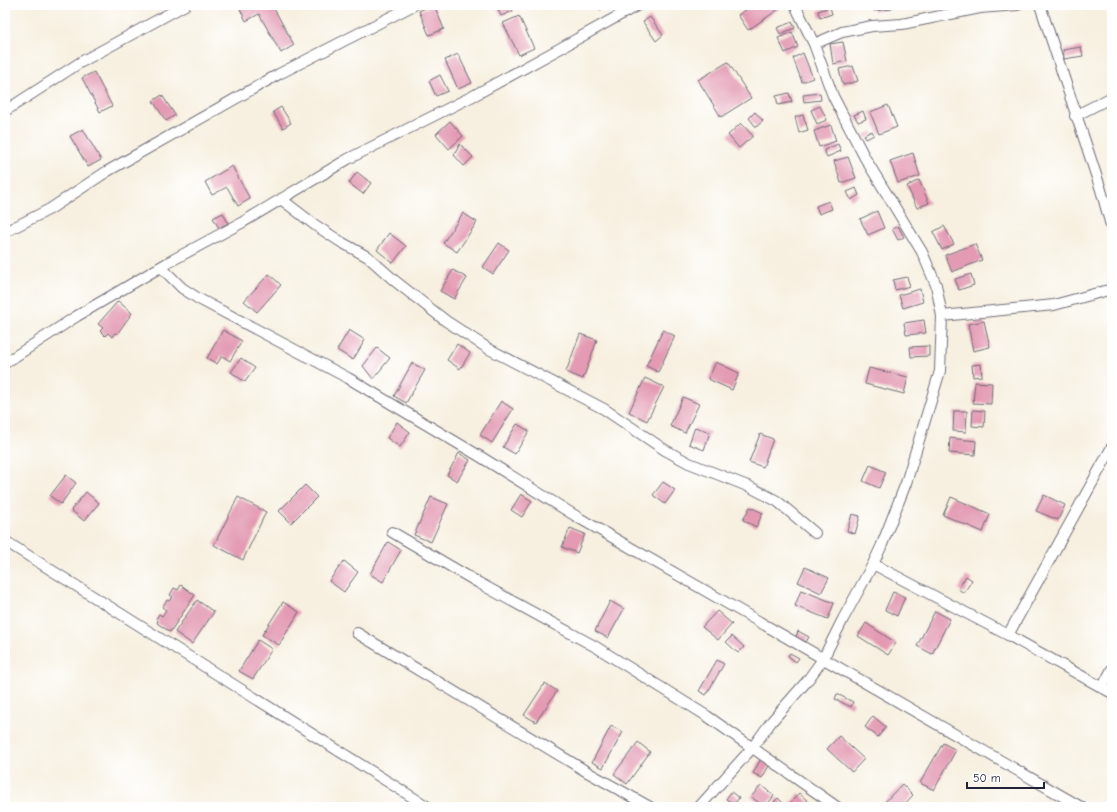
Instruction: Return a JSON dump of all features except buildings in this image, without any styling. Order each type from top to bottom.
[{"type":"street","points":[[5,111],[81,62],[185,5]]},
{"type":"street","points":[[5,232],[50,209],[106,172],[279,74],[414,5]]},
{"type":"street","points":[[5,363],[77,316],[281,200],[348,159],[473,96],[559,50],[638,5]]},
{"type":"street","points":[[699,807],[753,747],[771,722],[807,681],[823,659],[843,618],[873,564],[906,483],[940,371],[942,316],[936,285],[922,252],[865,158],[833,96],[814,44],[795,5]]},
{"type":"street","points":[[814,44],[842,32],[872,26],[902,24],[980,8],[1017,5]]},
{"type":"street","points":[[1040,5],[1101,190],[1112,228]]},
{"type":"street","points":[[1076,116],[1112,98]]},
{"type":"street","points":[[281,200],[315,225],[368,257],[395,281],[446,321],[489,349],[604,409],[665,450],[689,463],[750,487],[777,501],[815,533]]},
{"type":"street","points":[[161,267],[182,288],[199,299],[348,378],[579,518],[1081,807]]},
{"type":"street","points":[[942,316],[1054,305],[1112,289]]},
{"type":"street","points":[[1008,635],[1112,447]]},
{"type":"street","points":[[392,532],[479,584],[596,647],[707,716],[837,807]]},
{"type":"street","points":[[6,546],[245,691],[428,807]]},
{"type":"street","points":[[873,564],[1008,635],[1112,694]]},
{"type":"street","points":[[357,633],[589,773],[650,807]]},
{"type":"street","points":[[1102,688],[1112,669]]}]
